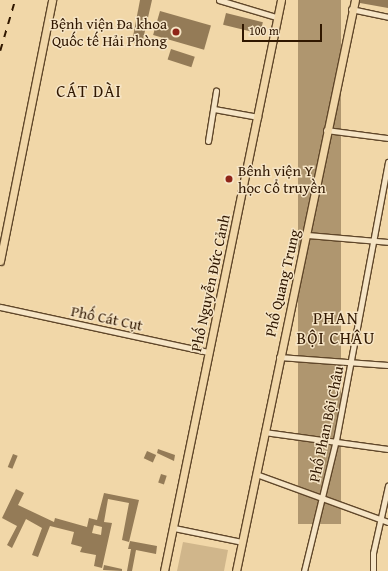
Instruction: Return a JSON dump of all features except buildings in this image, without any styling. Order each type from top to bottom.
[{"type":"main road","points":[[0,261],[52,0]]},
{"type":"main road","name":"Phố Nguyễn Đức Cảnh","points":[[164,571],[258,117],[276,17],[281,0]]},
{"type":"main road","name":"Phố Quang Trung","points":[[236,571],[279,357],[307,235],[326,130],[351,9],[355,0]]},
{"type":"street","points":[[219,0],[276,17]]},
{"type":"street","points":[[351,9],[388,17]]},
{"type":"street","points":[[208,141],[216,91]]},
{"type":"street","points":[[214,109],[258,117]]},
{"type":"street","points":[[326,130],[388,138]]},
{"type":"street","name":"Phố Phan Bội Châu","points":[[304,571],[336,440],[388,162]]},
{"type":"street","points":[[307,235],[388,242]]},
{"type":"street","name":"Phố Cát Cụt","points":[[0,307],[209,352]]},
{"type":"street","points":[[279,357],[351,361],[388,365]]},
{"type":"street","points":[[264,432],[336,440],[388,449]]},
{"type":"street","points":[[256,474],[323,496],[388,522]]},
{"type":"street","points":[[373,571],[373,553],[388,486]]},
{"type":"street","points":[[174,528],[242,542]]},
{"type":"shaded area","points":[[298,0],[341,0],[341,524],[298,524]]},
{"type":"shaded area","points":[[183,542],[228,550],[224,571],[177,571]]},
{"type":"railway","points":[[0,51],[15,0]]},
{"type":"place","name":"Bệnh viện Đa khoa Quốc tế Hải Phòng","points":[[176,32]]},
{"type":"place","name":"Bênh viện Y học Cổ truyền","points":[[229,179]]},
{"type":"district","name":"CÁT DÀI","points":[[89,91]]},
{"type":"district","name":"PHAN BỘI CHÂU","points":[[336,328]]}]
